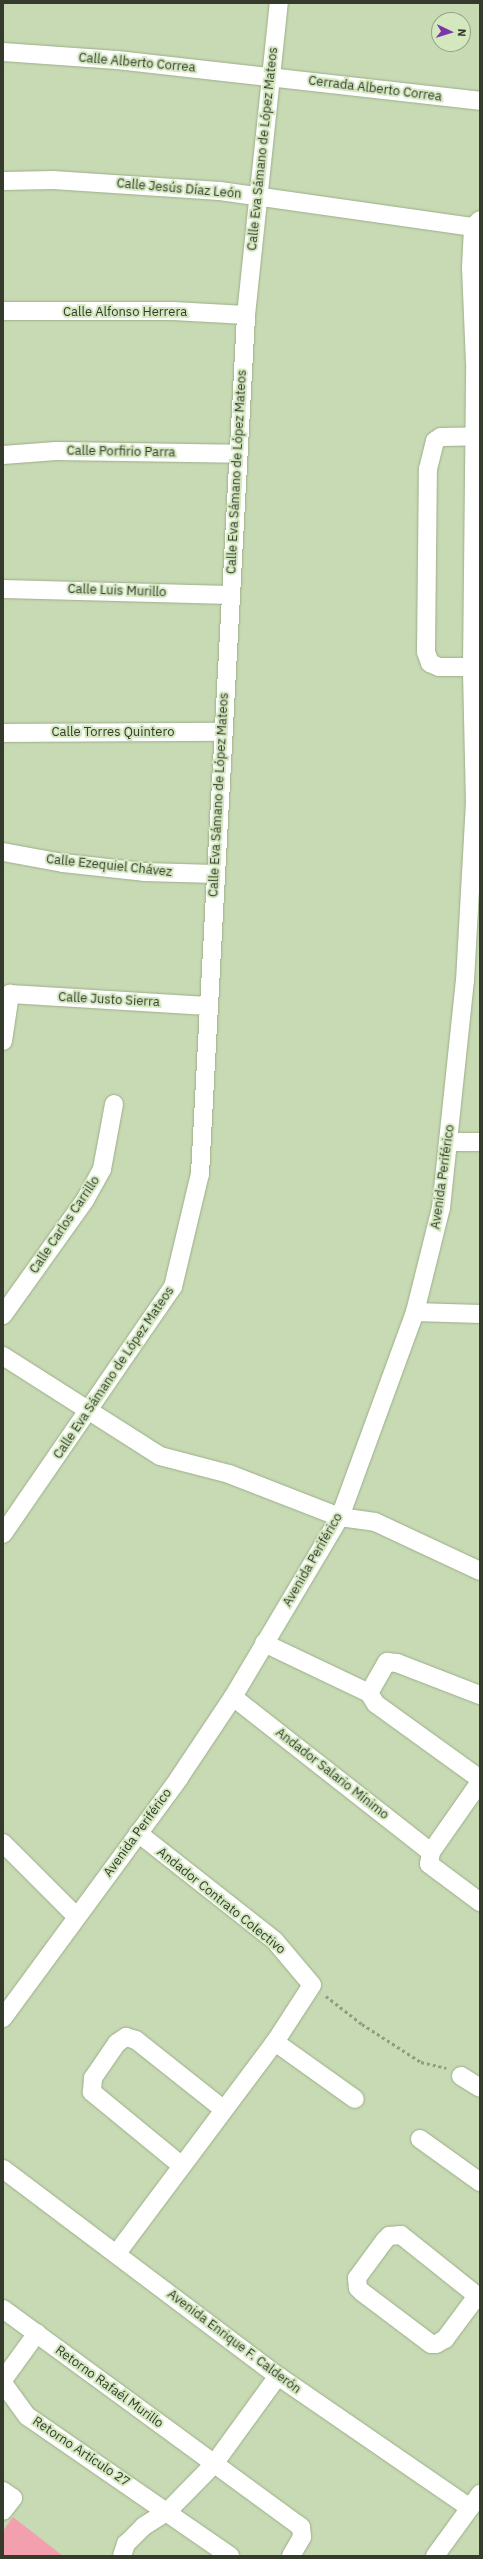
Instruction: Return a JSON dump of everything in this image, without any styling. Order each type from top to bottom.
[{"type":"street","name":"Calle Eva Sámano de López Mateos","points":[[3,1534],[173,1287],[200,1174],[222,732],[246,315],[257,196],[279,3]]},
{"type":"street","name":"Calle Alberto Correa","points":[[3,52],[117,60],[270,76]]},
{"type":"street","name":"Cerrada Alberto Correa","points":[[270,76],[480,101]]},
{"type":"street","name":"Calle Jesús Díaz León","points":[[8,180],[69,181],[257,196],[477,223]]},
{"type":"street","name":"Avenida Periférico","points":[[3,2018],[138,1833],[233,1697],[340,1517],[415,1312],[441,1208],[449,1142],[473,981],[477,804],[472,667],[476,615],[477,363],[471,268],[477,223]]},
{"type":"street","name":"Calle Alfonso Herrera","points":[[9,311],[77,313],[173,311],[246,315]]},
{"type":"street","points":[[472,667],[439,667],[430,663],[426,652],[428,469],[432,447],[441,437],[477,436]]},
{"type":"street","name":"Calle Porfirio Parra","points":[[3,455],[56,451],[238,454]]},
{"type":"street","name":"Calle Luis Murillo","points":[[3,589],[49,589],[230,595]]},
{"type":"street","name":"Calle Torres Quintero","points":[[3,733],[222,732]]},
{"type":"street","name":"Calle Ezequiel Chávez","points":[[3,852],[78,865],[144,872],[216,874]]},
{"type":"street","name":"Calle Justo Sierra","points":[[3,1041],[10,994],[208,1006]]},
{"type":"street","name":"Calle Carlos Carrillo","points":[[3,1315],[85,1200],[102,1169],[114,1104]]},
{"type":"street","points":[[449,1142],[480,1142]]},
{"type":"street","points":[[415,1312],[480,1314]]},
{"type":"street","points":[[3,1356],[87,1412],[160,1456],[229,1474],[340,1517],[375,1522],[480,1572]]},
{"type":"street","points":[[264,1643],[368,1693],[376,1704],[480,1780],[431,1852],[429,1864],[480,1902]]},
{"type":"street","points":[[368,1693],[387,1662],[397,1664],[480,1695]]},
{"type":"street","name":"Andador Salario Mínimo","points":[[233,1697],[431,1852]]},
{"type":"street","name":"Andador Contrato Colectivo","points":[[138,1833],[275,1941],[312,1985]]},
{"type":"street","points":[[3,1843],[76,1916]]},
{"type":"street","points":[[117,2253],[223,2109],[275,2042],[312,1985]]},
{"type":"street","points":[[182,2166],[92,2092],[93,2078],[117,2043],[126,2037],[136,2040],[223,2109]]},
{"type":"street","points":[[275,2042],[355,2099]]},
{"type":"street","points":[[461,2076],[480,2088]]},
{"type":"street","points":[[420,2139],[480,2182]]},
{"type":"street","name":"Avenida Enrique F. Calderón","points":[[3,2169],[117,2253],[278,2376],[475,2501]]},
{"type":"street","points":[[401,2235],[478,2297],[445,2339],[436,2344],[431,2344],[362,2292],[357,2283],[357,2278],[384,2240],[389,2236],[401,2235]]},
{"type":"street","name":"Retorno Rafaél Murillo","points":[[3,2309],[301,2528],[302,2537],[291,2556]]},
{"type":"street","points":[[3,2382],[36,2333]]},
{"type":"street","points":[[122,2556],[126,2544],[144,2526],[168,2511],[214,2464],[278,2376]]},
{"type":"street","name":"Retorno Artículo 27","points":[[3,2382],[27,2416],[168,2511],[230,2556]]},
{"type":"street","points":[[435,2556],[475,2501]]},
{"type":"path","points":[[312,1985],[362,2024],[422,2062],[461,2076]]},
{"type":"shaded area","points":[[13,2517],[63,2556],[3,2556],[3,2531]]}]
